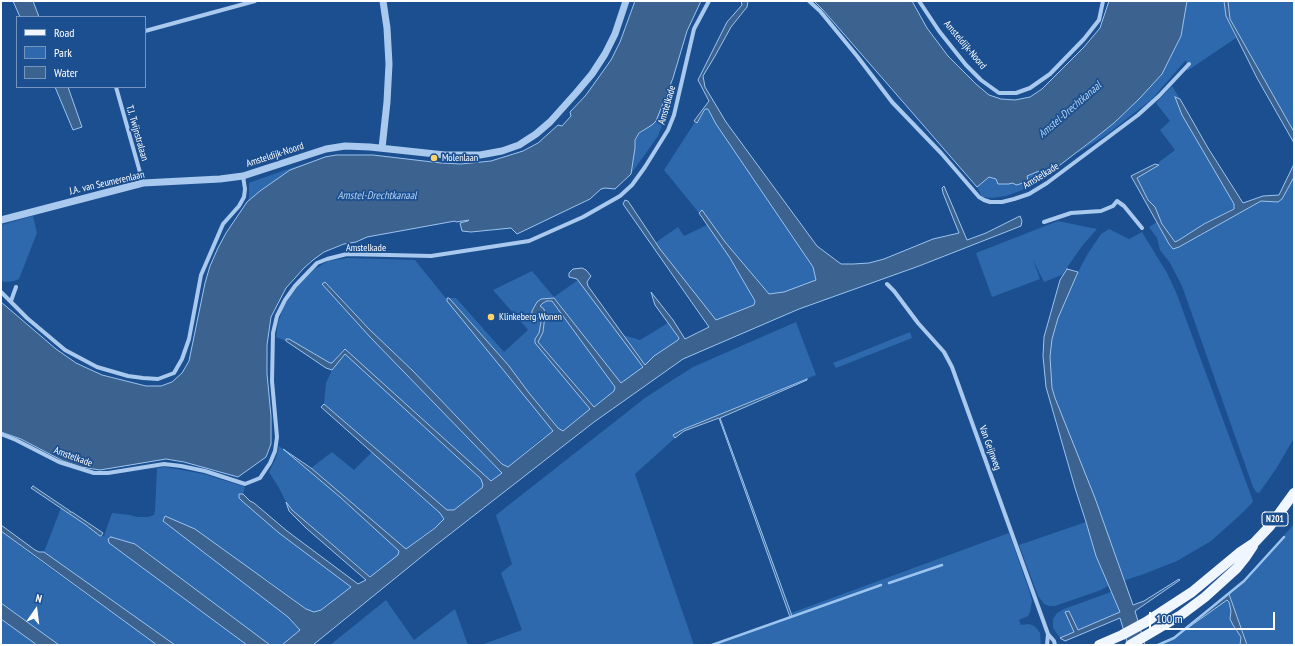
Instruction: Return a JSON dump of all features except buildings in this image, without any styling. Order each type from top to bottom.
[{"type":"main road","name":"N201","points":[[1099,645],[1146,622],[1192,592],[1254,543],[1270,526],[1294,493]]},
{"type":"main road","name":"N201","points":[[1130,645],[1181,615],[1215,589],[1246,558],[1254,543]]},
{"type":"street","points":[[146,31],[254,1]]},
{"type":"street","points":[[382,148],[389,64],[387,28],[383,1]]},
{"type":"street","name":"Amsteldijk-Noord","points":[[1,292],[27,318],[65,350],[97,367],[128,376],[143,378],[158,379],[174,373],[182,359],[189,340],[201,275],[223,224],[239,206],[244,197],[245,189],[243,176],[326,149],[345,146],[382,148],[445,155],[480,155],[502,152],[519,145],[536,134],[550,122],[592,74],[605,54],[626,1]]},
{"type":"street","name":"Amstelkade","points":[[1,434],[59,462],[94,473],[108,473],[164,464],[205,471],[245,484],[260,478],[270,463],[275,451],[277,437],[272,381],[274,333],[277,316],[285,300],[307,272],[317,263],[347,254],[431,256],[529,241],[583,217],[620,196],[632,185],[668,130],[674,115],[694,29],[708,1]]},
{"type":"street","name":"Amstelkade","points":[[809,1],[820,11],[857,56],[892,102],[941,153],[979,197],[990,202],[1014,200],[1029,194],[1047,183],[1138,115],[1159,96],[1189,64]]},
{"type":"street","name":"Amsteldijk-Noord","points":[[919,1],[939,31],[966,65],[981,80],[999,93],[1016,93],[1030,88],[1050,74],[1084,39],[1099,20],[1104,1]]},
{"type":"street","name":"T.J. Twijnstralaan","points":[[116,88],[143,183]]},
{"type":"street","name":"J.A. van Seumerenlaan","points":[[1,220],[143,183],[220,179],[243,176]]},
{"type":"street","points":[[1044,222],[1071,213],[1102,211],[1113,206],[1117,201],[1124,206],[1142,228]]},
{"type":"street","name":"Van Geijnweg","points":[[887,284],[918,323],[944,352],[952,367],[1048,634],[1056,645]]},
{"type":"street","points":[[11,302],[16,287]]},
{"type":"street","name":"Van Geijnweg","points":[[1047,645],[1048,634]]},
{"type":"green space","points":[[1187,1],[1224,1],[1226,16],[1236,38],[1187,71],[1186,60],[1151,100],[1106,135],[1076,154],[1114,123],[1162,74],[1181,36]]},
{"type":"green space","points":[[1228,1],[1294,1],[1294,132],[1230,19]]},
{"type":"green space","points":[[1172,86],[1180,99],[1176,97],[1234,204],[1234,208],[1175,242],[1162,224],[1155,207],[1148,200],[1137,178],[1159,165],[1159,162],[1175,150],[1160,130],[1170,121],[1156,103]]},
{"type":"green space","points":[[669,88],[663,123],[658,136],[631,174],[635,141],[639,134],[656,121]]},
{"type":"green space","points":[[706,109],[708,109],[716,124],[813,267],[816,280],[784,292],[769,294],[725,242],[702,211],[699,213],[664,170],[695,122],[697,123]]},
{"type":"green space","points":[[312,161],[290,170],[247,202],[249,197],[249,183]]},
{"type":"green space","points":[[1039,171],[1043,178],[1022,190],[1006,196],[992,198],[982,197],[977,187],[989,177],[1012,183]]},
{"type":"green space","points":[[1294,177],[1294,438],[1276,469],[1259,493],[1256,492],[1253,487],[1182,286],[1170,263],[1160,250],[1157,238],[1149,227],[1157,222],[1173,249],[1179,247],[1261,201],[1278,202],[1282,199]]},
{"type":"green space","points":[[33,216],[37,233],[19,279],[6,282],[1,281],[1,225]]},
{"type":"green space","points":[[1058,221],[1097,229],[1082,246],[1062,275],[1044,282],[1033,260],[1040,279],[992,297],[976,253]]},
{"type":"green space","points":[[707,225],[730,258],[755,301],[754,305],[716,321],[655,243],[678,227],[684,236]]},
{"type":"green space","points":[[1109,229],[1129,239],[1142,232],[1167,273],[1176,292],[1253,501],[1239,516],[1211,541],[1177,561],[1123,581],[1055,398],[1052,388],[1050,357],[1052,339],[1058,318],[1078,272],[1101,234]]},
{"type":"green space","points":[[348,258],[415,260],[553,431],[508,467],[506,467],[413,371],[369,329],[325,282],[323,285],[502,473],[491,482],[414,411],[343,350],[332,363],[330,363],[289,339],[286,339],[286,341],[276,337],[278,323],[283,308],[292,293],[303,280],[315,269],[328,261]]},
{"type":"green space","points":[[532,271],[554,297],[578,280],[643,367],[621,383],[554,298],[537,302],[535,308],[541,322],[539,333],[535,339],[590,409],[563,431],[558,428],[509,366],[449,298],[456,298],[504,352],[528,330],[493,290]]},
{"type":"green space","points":[[552,301],[615,387],[614,391],[594,407],[538,342],[543,332],[545,311],[540,306],[543,303]]},
{"type":"green space","points":[[796,322],[816,375],[683,429],[673,436],[675,438],[635,474],[694,645],[481,645],[522,630],[501,573],[512,564],[496,515],[645,398],[674,379],[693,367]]},
{"type":"green space","points":[[668,323],[679,338],[678,340],[654,356],[645,365],[623,335],[640,340]]},
{"type":"green space","points":[[910,332],[912,338],[836,368],[833,363]]},
{"type":"green space","points":[[345,353],[481,479],[483,485],[482,488],[454,510],[447,510],[324,404],[326,383],[332,370]]},
{"type":"green space","points":[[279,446],[340,497],[399,551],[398,555],[371,577],[292,510],[269,472],[276,458]]},
{"type":"green space","points":[[332,452],[354,470],[372,452],[440,513],[444,519],[443,521],[406,549],[311,468]]},
{"type":"green space","points":[[165,467],[204,474],[245,487],[243,494],[239,494],[242,501],[279,533],[351,587],[321,610],[314,612],[306,609],[266,579],[163,520],[288,617],[300,630],[282,645],[270,645],[135,544],[111,537],[109,543],[247,645],[175,645],[44,552],[61,508],[101,536],[104,536],[112,513],[137,517],[148,517],[154,515],[157,468]]},
{"type":"green space","points":[[1086,522],[1096,556],[1108,586],[1101,590],[1055,606],[1044,604],[1038,596],[1019,545]]},
{"type":"green space","points":[[1294,524],[1294,645],[1247,645],[1229,594],[1244,581]]},
{"type":"green space","points":[[1,531],[157,645],[59,645],[1,603]]},
{"type":"green space","points":[[1009,533],[1032,601],[1028,616],[1019,620],[1021,625],[1029,624],[1037,629],[1040,633],[1041,645],[711,645],[791,617],[791,613]]},
{"type":"green space","points":[[1111,592],[1120,612],[1078,631],[1069,611],[1065,612],[1074,632],[1060,638],[1053,628],[1053,619],[1057,613]]},
{"type":"green space","points":[[386,600],[414,640],[455,609],[468,645],[330,645]]},
{"type":"green space","points":[[1226,600],[1229,602],[1231,611],[1230,619],[1241,637],[1240,645],[1158,645],[1174,638],[1185,628],[1186,630]]},
{"type":"green space","points":[[1,619],[18,631],[37,645],[1,645]]},
{"type":"water","points":[[13,1],[33,1],[39,16],[20,16]]},
{"type":"water","name":"Amstel-Drechtkanaal","points":[[635,1],[701,1],[687,31],[673,78],[656,121],[639,133],[635,140],[631,174],[615,189],[601,189],[590,199],[517,234],[511,228],[471,232],[462,231],[460,223],[469,220],[455,221],[367,237],[324,252],[313,260],[286,288],[271,317],[267,345],[267,374],[271,416],[271,444],[266,457],[238,477],[184,462],[166,459],[100,470],[81,467],[63,461],[21,439],[1,432],[1,302],[56,349],[76,363],[102,375],[146,386],[161,386],[172,382],[182,373],[189,361],[205,283],[210,266],[218,248],[226,233],[247,202],[260,191],[290,170],[325,157],[336,155],[373,155],[461,164],[491,161],[523,151],[538,143],[558,125],[562,126],[571,116],[570,112],[586,95],[611,60],[620,42]]},
{"type":"water","points":[[741,1],[748,1],[747,7],[731,27],[703,76],[705,87],[726,122],[817,246],[841,264],[869,263],[884,259],[933,239],[959,233],[943,193],[942,188],[944,186],[967,240],[986,233],[1020,216],[1022,221],[1021,226],[919,266],[799,309],[683,359],[594,422],[436,545],[313,645],[282,645],[300,630],[288,617],[163,521],[165,516],[195,529],[306,609],[314,612],[321,610],[351,587],[279,533],[242,501],[239,498],[239,494],[243,494],[287,531],[358,584],[366,580],[306,528],[289,511],[286,502],[292,510],[370,577],[398,555],[399,551],[340,497],[283,449],[311,468],[406,549],[435,528],[444,519],[440,513],[321,407],[324,404],[447,510],[454,510],[482,488],[483,485],[481,479],[345,354],[332,370],[326,368],[286,341],[286,339],[289,339],[330,363],[332,363],[345,349],[491,481],[502,473],[370,337],[322,284],[325,282],[369,329],[413,371],[502,464],[508,467],[553,431],[447,301],[447,298],[449,298],[509,366],[558,428],[563,431],[590,409],[535,343],[541,322],[540,319],[532,317],[532,311],[537,302],[541,299],[554,298],[621,383],[643,367],[577,279],[569,277],[569,273],[573,269],[582,268],[591,276],[587,282],[588,286],[645,365],[654,356],[679,338],[655,305],[651,292],[673,320],[685,339],[709,327],[623,204],[625,200],[628,201],[660,249],[716,320],[754,305],[755,301],[730,258],[699,213],[702,210],[725,242],[769,294],[784,292],[816,280],[813,267],[716,124],[708,109],[705,109],[697,123],[694,121],[709,101],[698,80],[727,22],[742,5]],"holes":[[[547,301],[552,301],[615,387],[614,391],[594,407],[538,342],[543,332],[545,315],[544,309],[540,306]]]},
{"type":"water","name":"Amstel-Drechtkanaal","points":[[814,1],[912,1],[927,28],[948,56],[976,84],[989,95],[1001,99],[1015,100],[1030,97],[1042,89],[1084,47],[1100,28],[1109,1],[1187,1],[1181,36],[1162,74],[1114,123],[1043,178],[1039,171],[1027,176],[1028,181],[1017,185],[1012,183],[998,184],[996,179],[989,177],[977,187]]},
{"type":"water","points":[[1224,1],[1228,1],[1230,19],[1294,132],[1294,143],[1257,78],[1226,16]]},
{"type":"water","points":[[55,88],[68,88],[82,127],[73,130]]},
{"type":"water","points":[[1175,97],[1180,99],[1208,148],[1243,203],[1263,196],[1279,195],[1294,164],[1294,177],[1282,199],[1278,202],[1261,201],[1173,249],[1131,176],[1155,164],[1159,165],[1137,178],[1148,200],[1155,207],[1162,224],[1175,242],[1204,224],[1234,209],[1234,204],[1182,115]]},
{"type":"water","points":[[1067,269],[1078,272],[1058,318],[1052,339],[1050,357],[1052,388],[1055,398],[1095,498],[1133,605],[1144,601],[1179,579],[1180,580],[1135,611],[1145,645],[1128,645],[1120,618],[1065,641],[1060,638],[1074,632],[1065,612],[1069,611],[1078,630],[1120,612],[1096,556],[1046,387],[1043,356],[1044,337],[1060,280]]},
{"type":"water","points":[[807,379],[720,418],[791,613],[792,617],[790,617],[719,418],[684,431],[675,438],[673,435],[684,429]]},
{"type":"water","points":[[33,486],[103,533],[101,536],[31,488]]},
{"type":"water","points":[[1,525],[35,550],[44,552],[175,645],[157,645],[1,531]]},
{"type":"water","points":[[111,537],[135,544],[270,645],[247,645],[109,543],[108,539]]},
{"type":"water","points":[[1229,594],[1247,645],[1240,645],[1241,637],[1230,619],[1231,611],[1227,600],[1185,630],[1185,628]]},
{"type":"water","points":[[1,603],[59,645],[37,645],[1,619]]},
{"type":"waterway","points":[[1158,645],[1174,638],[1244,581],[1284,537]]},
{"type":"waterway","points":[[889,583],[942,565]]},
{"type":"waterway","points":[[712,645],[881,585]]},
{"type":"place","name":"Molenlaan","points":[[434,158]]},
{"type":"place","name":"Klinkeberg Wonen","points":[[491,317]]}]
